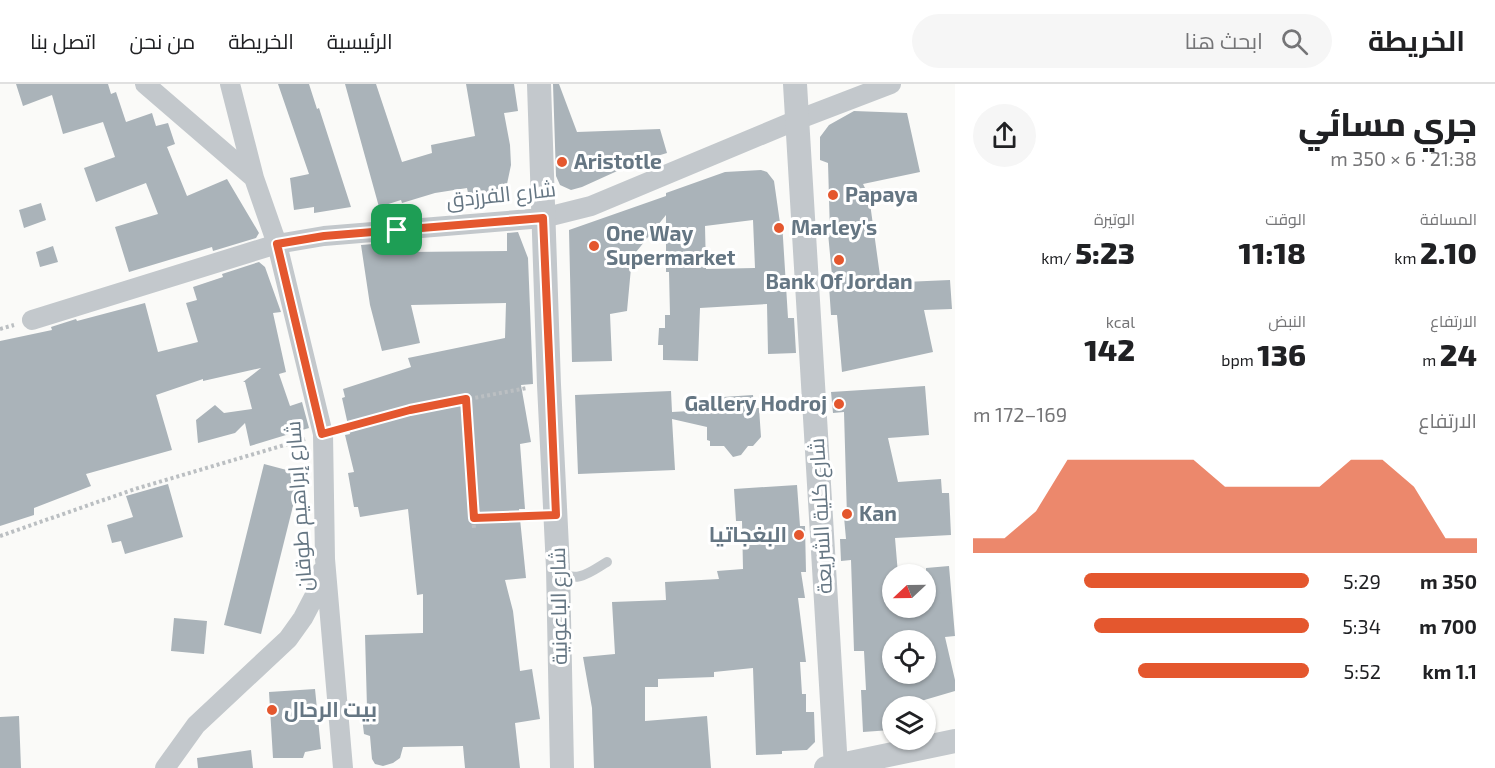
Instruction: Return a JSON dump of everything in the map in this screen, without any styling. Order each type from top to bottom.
[{"type":"street","points":[[145,84],[254,178]]},
{"type":"street","name":"شارع إبراهيم طوقان","points":[[230,84],[254,178],[277,244],[322,434],[325,558],[343,768]]},
{"type":"street","name":"شارع الباعونية","points":[[539,84],[549,385],[558,568],[562,768]]},
{"type":"street","name":"شارع كلية الشريعة","points":[[795,84],[833,767]]},
{"type":"street","name":"شارع الفرزدق","points":[[32,320],[277,244],[324,236],[543,218],[591,206],[797,120],[891,84]]},
{"type":"street","points":[[165,768],[196,725],[288,639],[314,597],[325,558]]},
{"type":"street","points":[[833,767],[955,741]]},
{"type":"lane","points":[[558,568],[567,576],[575,578],[608,561]]},
{"type":"path","points":[[0,536],[135,489],[322,434],[410,410],[549,385]]},
{"type":"path","points":[[466,399],[474,529]]},
{"type":"path","points":[[474,518],[556,515]]},
{"type":"building","points":[[16,84],[108,84],[111,94],[116,92],[126,122],[152,113],[156,126],[168,123],[175,144],[167,147],[187,196],[227,179],[259,233],[256,238],[213,251],[212,247],[129,272],[115,227],[158,214],[146,183],[96,202],[84,168],[115,157],[103,122],[63,134],[52,95],[23,106]]},
{"type":"building","points":[[278,84],[309,84],[351,207],[314,213],[314,207],[294,210],[290,178],[309,174]]},
{"type":"building","points":[[345,84],[376,84],[402,162],[432,153],[431,145],[475,136],[466,84],[514,84],[518,111],[504,113],[511,165],[507,184],[493,200],[471,208],[467,188],[435,193],[402,203],[401,200],[379,207]]},
{"type":"building","points":[[553,84],[559,84],[577,132],[660,129],[667,153],[637,162],[582,187],[571,190],[560,185],[556,176]]},
{"type":"building","points":[[854,111],[907,113],[920,172],[863,184],[869,196],[881,283],[950,280],[952,309],[924,310],[933,352],[842,372],[837,315],[831,315],[829,286],[833,286],[828,233],[830,233],[828,163],[820,160],[820,137],[829,125]]},
{"type":"building","points":[[761,170],[767,172],[774,181],[780,223],[782,222],[788,318],[794,318],[796,353],[768,354],[767,304],[700,308],[698,361],[663,360],[663,345],[658,345],[659,328],[665,328],[665,315],[670,315],[669,272],[666,272],[666,215],[632,257],[627,311],[610,314],[612,361],[572,362],[569,230],[666,196],[666,193],[725,172]],"holes":[[[753,220],[755,268],[706,269],[705,226]]]},
{"type":"building","points":[[41,203],[46,220],[24,228],[19,210]]},
{"type":"building","points":[[518,232],[528,258],[533,384],[521,385],[531,442],[520,444],[525,509],[519,509],[526,578],[505,580],[513,611],[520,671],[532,669],[540,719],[515,723],[520,768],[465,768],[463,746],[403,747],[400,758],[393,763],[383,766],[375,764],[372,759],[370,736],[364,734],[361,709],[367,708],[365,635],[423,633],[423,594],[417,595],[408,509],[360,517],[358,507],[354,507],[348,473],[354,472],[345,435],[350,434],[342,398],[345,397],[343,389],[411,367],[408,358],[505,338],[506,303],[411,305],[420,343],[382,351],[370,305],[361,245],[408,241],[409,252],[507,251],[507,233]]},
{"type":"building","points":[[53,246],[58,262],[40,267],[36,252]]},
{"type":"building","points":[[259,262],[265,267],[281,312],[273,313],[286,372],[279,374],[290,406],[302,402],[309,428],[250,446],[245,423],[235,433],[198,443],[196,420],[215,405],[224,413],[252,409],[245,382],[243,382],[261,368],[203,381],[203,379],[156,395],[172,450],[86,474],[91,486],[34,508],[34,515],[0,526],[0,341],[52,330],[51,327],[76,319],[77,321],[145,303],[158,352],[198,342],[186,303],[197,300],[193,287],[223,277],[222,274]]},
{"type":"building","points":[[925,386],[929,435],[888,438],[898,482],[941,479],[942,493],[949,493],[951,535],[895,538],[897,564],[882,564],[882,618],[936,618],[936,567],[949,566],[955,636],[945,637],[955,680],[955,691],[936,697],[882,696],[882,731],[863,732],[861,690],[866,690],[864,651],[854,651],[851,560],[841,561],[840,539],[846,539],[844,517],[847,517],[844,412],[833,413],[831,392]]},
{"type":"building","points":[[671,391],[672,412],[708,410],[708,398],[753,395],[754,408],[759,408],[761,437],[753,446],[748,446],[741,455],[733,457],[724,446],[710,446],[710,441],[707,440],[707,427],[672,419],[675,470],[578,474],[575,395]]},
{"type":"building","points":[[264,464],[298,473],[295,486],[298,486],[261,634],[224,625]]},
{"type":"building","points":[[168,484],[183,537],[125,554],[121,541],[112,543],[107,525],[133,517],[126,496]]},
{"type":"building","points":[[797,485],[800,526],[805,526],[806,572],[801,572],[805,598],[798,598],[806,662],[800,662],[802,694],[806,694],[806,712],[814,712],[815,742],[807,750],[756,755],[753,668],[714,672],[714,677],[658,679],[658,687],[645,687],[645,721],[707,716],[711,768],[594,768],[592,708],[583,657],[615,654],[612,602],[666,600],[665,582],[719,579],[717,571],[743,569],[742,521],[736,521],[734,489]]},
{"type":"building","points":[[174,618],[207,621],[204,654],[171,651]]},
{"type":"building","points":[[315,689],[321,749],[305,752],[303,758],[273,758],[269,692]]},
{"type":"building","points":[[19,716],[21,768],[0,768],[0,717]]},
{"type":"building","points":[[251,750],[253,768],[198,768],[197,758]]},
{"type":"place","name":"Aristotle","points":[[562,162]]},
{"type":"place","name":"Papaya","points":[[833,195]]},
{"type":"place","name":"Marley's","points":[[779,228]]},
{"type":"place","name":"One Way Supermarket","points":[[594,246]]},
{"type":"place","name":"Bank Of Jordan","points":[[839,260]]},
{"type":"place","name":"Gallery Hodroj","points":[[839,404]]},
{"type":"place","name":"Kan","points":[[847,514]]},
{"type":"place","name":"البغجاتيا","points":[[799,535]]},
{"type":"place","name":"بيت الرحال","points":[[272,710]]},
{"type":"route","points":[[543,218],[556,515],[474,518],[466,399],[410,410],[322,434],[277,244],[324,236],[397,230],[543,218]]}]
